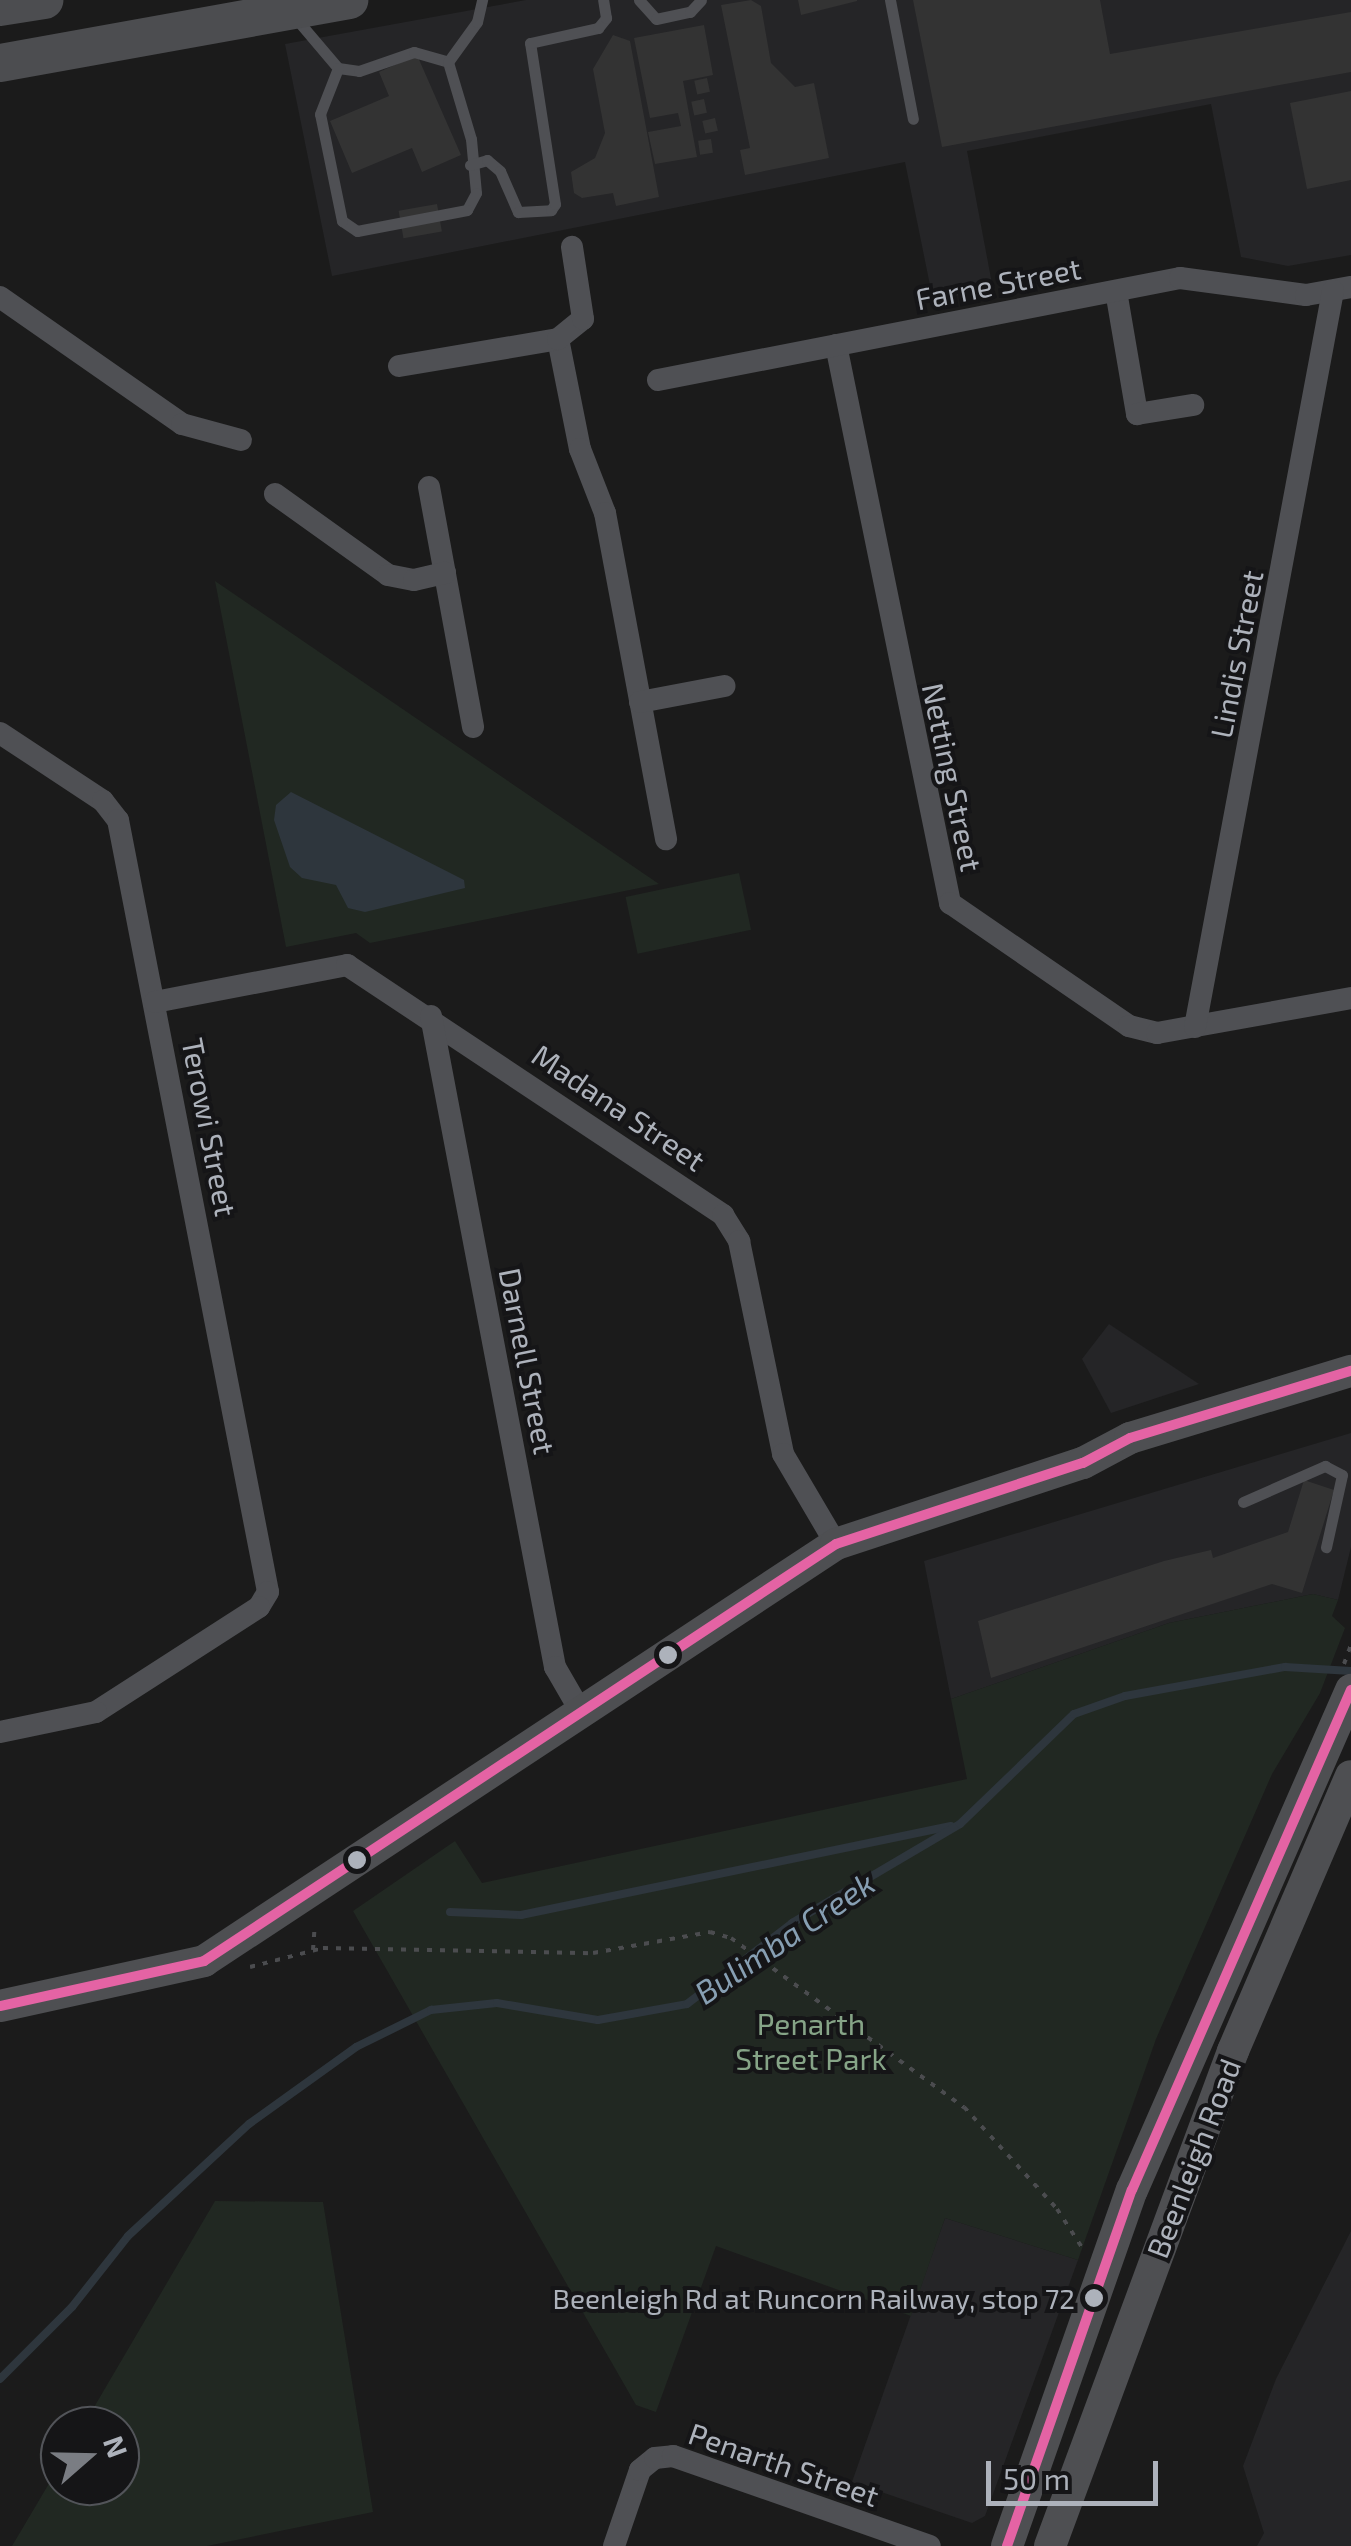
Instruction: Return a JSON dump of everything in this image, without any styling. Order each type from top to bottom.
[{"type":"main road","points":[[0,8],[44,0]]},
{"type":"main road","points":[[0,63],[350,0]]},
{"type":"main road","points":[[0,2006],[204,1961],[836,1544],[1083,1463],[1130,1438],[1346,1374]]},
{"type":"main road","name":"Beenleigh Road","points":[[1007,2546],[1132,2190],[1349,1697]]},
{"type":"main road","name":"Beenleigh Road","points":[[1050,2546],[1233,2051],[1351,1776]]},
{"type":"street","points":[[399,366],[558,339],[583,319],[572,248]]},
{"type":"street","name":"Farne Street","points":[[658,380],[1116,291],[1209,277],[1306,295],[1342,289]]},
{"type":"street","name":"Lindis Street","points":[[1195,1028],[1342,289]]},
{"type":"street","points":[[1116,291],[1137,414],[1193,405]]},
{"type":"street","points":[[0,297],[182,424],[241,440]]},
{"type":"street","points":[[558,339],[580,449],[605,513],[666,839]]},
{"type":"street","name":"Netting Street","points":[[836,345],[950,902],[1128,1026],[1156,1034],[1351,998]]},
{"type":"street","points":[[429,486],[473,727]]},
{"type":"street","points":[[275,494],[336,544],[388,575],[414,580],[445,573]]},
{"type":"street","points":[[640,702],[725,686]]},
{"type":"street","name":"Terowi Street","points":[[0,733],[103,801],[118,820],[268,1592],[260,1607],[96,1712],[0,1732]]},
{"type":"street","name":"Madana Street","points":[[156,1002],[347,965],[431,1016],[724,1214],[739,1241],[783,1454],[836,1544]]},
{"type":"street","name":"Darnell Street","points":[[431,1016],[556,1667],[582,1712]]},
{"type":"street","name":"Penarth Street","points":[[614,2546],[640,2470],[654,2458],[672,2456],[930,2546]]},
{"type":"lane","points":[[448,62],[477,22],[482,0]]},
{"type":"lane","points":[[470,165],[486,160],[500,171],[518,212],[551,210],[556,204],[530,43],[598,28],[606,18],[604,0]]},
{"type":"lane","points":[[639,0],[656,19],[690,12],[700,0]]},
{"type":"lane","points":[[890,0],[914,119]]},
{"type":"lane","points":[[290,10],[338,68],[358,70],[414,52],[448,62]]},
{"type":"lane","points":[[338,68],[322,102],[321,127],[342,221],[350,229],[466,210],[475,202],[465,110],[448,62]]},
{"type":"lane","points":[[1243,1502],[1326,1466],[1342,1475],[1326,1547]]},
{"type":"path","points":[[313,1950],[315,1924]]},
{"type":"path","points":[[250,1967],[313,1950],[593,1953],[710,1932],[763,1956],[996,2136],[1088,2258]]},
{"type":"shaded area","points":[[526,0],[1351,0],[1351,255],[1288,266],[1241,257],[1211,104],[967,151],[993,289],[933,300],[905,162],[332,276],[285,44]]},
{"type":"shaded area","points":[[291,792],[464,880],[465,888],[365,912],[348,908],[336,885],[302,878],[290,867],[274,820],[276,805]]},
{"type":"shaded area","points":[[1109,1324],[1199,1384],[1111,1413],[1082,1359]]},
{"type":"shaded area","points":[[1351,1433],[1351,1547],[1338,1600],[1313,1594],[1169,1623],[951,1699],[924,1561]]},
{"type":"shaded area","points":[[945,2218],[1078,2260],[985,2516],[972,2523],[852,2482]]},
{"type":"shaded area","points":[[1351,2231],[1351,2546],[1257,2546],[1264,2533],[1243,2466],[1276,2379]]},
{"type":"green space","points":[[215,581],[659,884],[370,943],[356,933],[286,947]]},
{"type":"green space","points":[[739,873],[751,930],[638,954],[626,897]]},
{"type":"green space","name":"Penarth Street Park","points":[[1313,1594],[1338,1600],[1332,1616],[1345,1628],[1320,1693],[1272,1774],[1156,2039],[1078,2260],[945,2218],[911,2316],[716,2246],[656,2412],[636,2405],[353,1911],[455,1841],[482,1883],[967,1779],[951,1699],[1169,1623]]},
{"type":"green space","points":[[215,2201],[323,2202],[373,2512],[207,2546],[12,2546],[40,2499],[40,2506],[140,2506],[140,2406],[95,2406]]},
{"type":"building","points":[[751,0],[761,6],[771,63],[795,87],[814,83],[829,158],[745,175],[740,150],[750,148],[721,5]]},
{"type":"building","points":[[798,0],[857,0],[857,1],[801,15]]},
{"type":"building","points":[[913,0],[1100,0],[1110,54],[1351,12],[1351,72],[942,147]]},
{"type":"building","points":[[704,25],[713,75],[683,81],[697,157],[655,164],[648,132],[681,126],[678,113],[650,118],[634,38]]},
{"type":"building","points":[[613,35],[630,41],[659,197],[616,206],[613,193],[582,198],[574,193],[571,172],[595,158],[605,133],[593,69]]},
{"type":"building","points":[[417,55],[461,155],[422,172],[412,148],[352,173],[330,121],[389,96],[379,72]]},
{"type":"building","points":[[707,78],[710,92],[697,94],[694,81]]},
{"type":"building","points":[[1351,91],[1351,180],[1307,189],[1290,103]]},
{"type":"building","points":[[704,99],[707,113],[694,115],[691,102]]},
{"type":"building","points":[[715,118],[718,131],[705,134],[702,121]]},
{"type":"building","points":[[711,139],[713,153],[700,155],[698,141]]},
{"type":"building","points":[[437,204],[442,232],[403,238],[399,211]]},
{"type":"building","points":[[1304,1480],[1334,1490],[1302,1593],[1272,1584],[991,1678],[978,1621],[1164,1561],[1211,1550],[1213,1558],[1288,1532]]},
{"type":"waterway","name":"Bulimba Creek","points":[[0,2379],[72,2307],[128,2236],[249,2124],[356,2047],[431,2010],[497,2003],[598,2020],[687,2004],[792,1923],[960,1824],[1074,1714],[1125,1696],[1285,1667],[1351,1671]]},
{"type":"waterway","points":[[450,1912],[521,1915],[951,1826]]},
{"type":"transit line","points":[[0,2006],[204,1961],[836,1544],[1083,1463],[1130,1438],[1351,1371]]},
{"type":"transit line","points":[[1007,2546],[1132,2190],[1351,1690]]},
{"type":"place","name":"Beenleigh Rd at Runcorn Railway, stop 72","points":[[1094,2298]]}]
